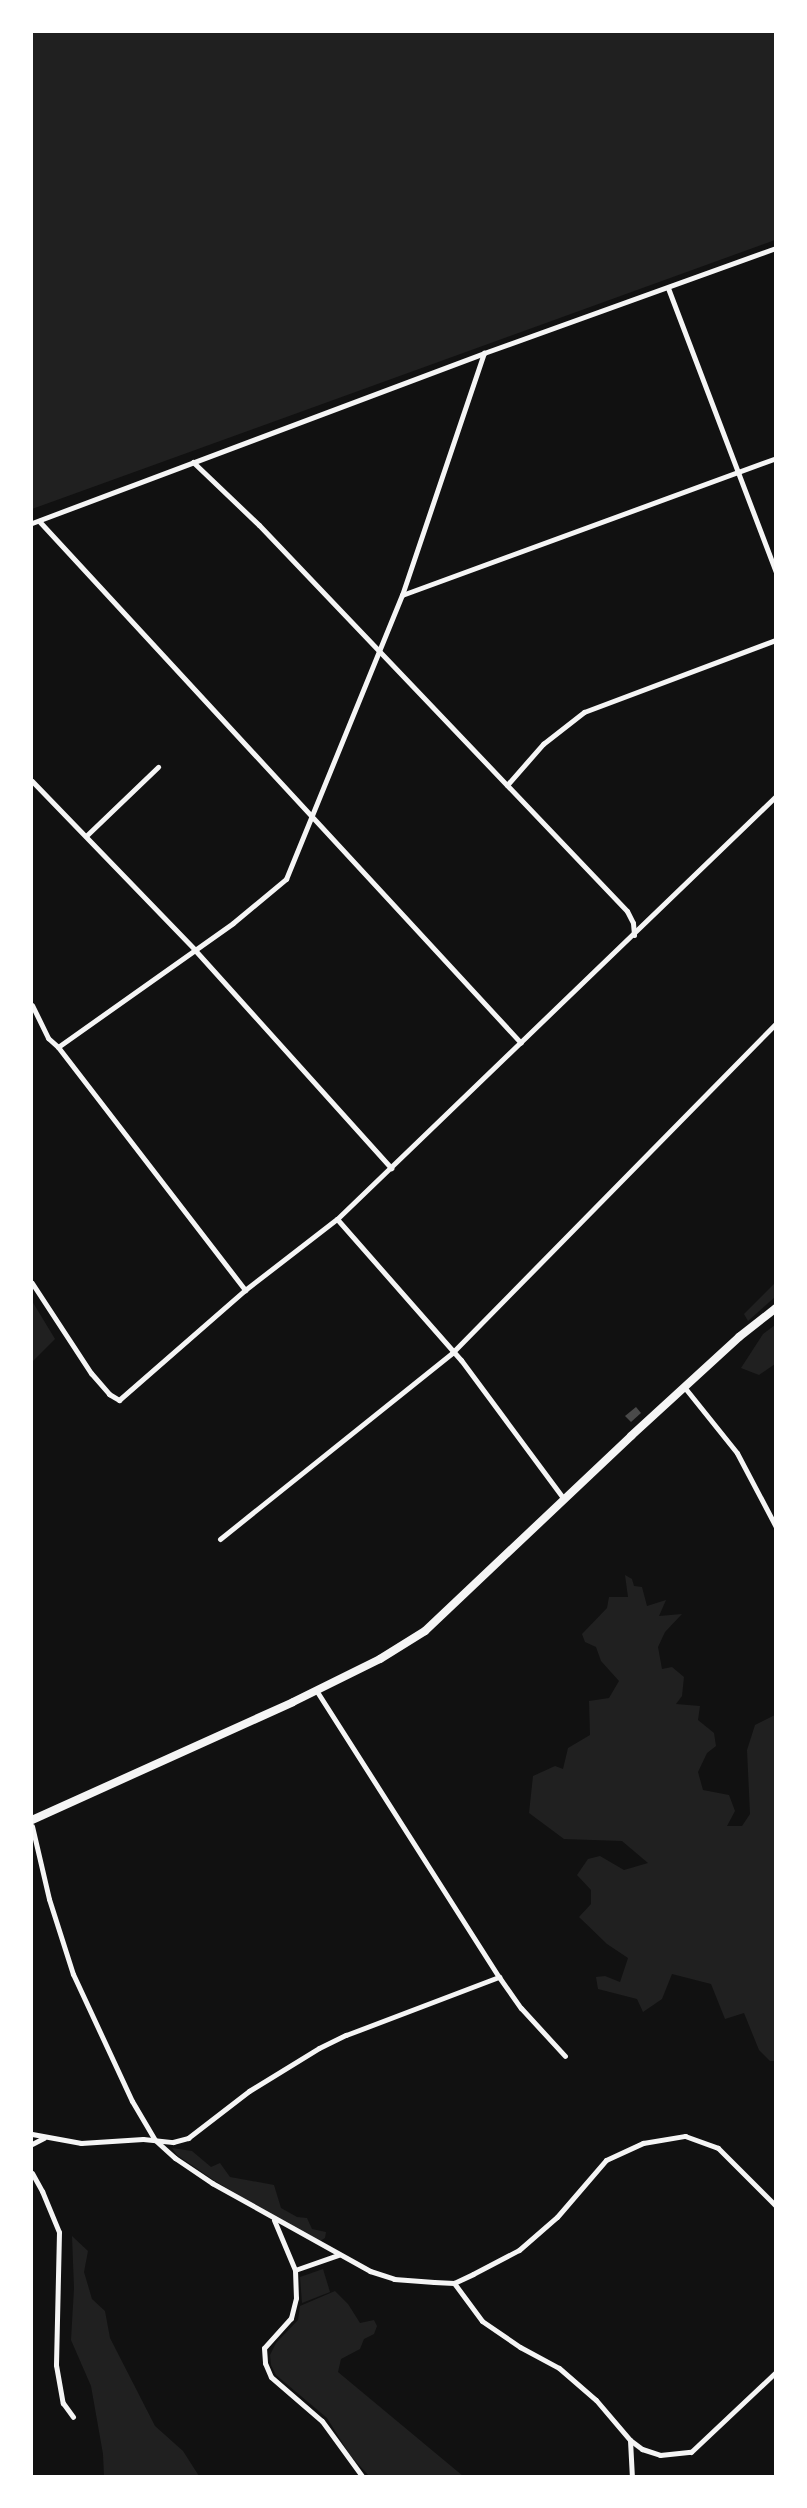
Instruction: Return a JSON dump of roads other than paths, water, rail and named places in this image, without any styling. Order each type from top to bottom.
[{"type":"main road","points":[[32,1820],[87,1797],[316,1690],[380,1659],[425,1631],[739,1337],[776,1308]]},
{"type":"street","points":[[32,523],[484,353],[776,248]]},
{"type":"street","points":[[668,288],[776,573]]},
{"type":"street","points":[[58,1047],[194,950],[286,879],[402,595],[484,353]]},
{"type":"street","points":[[402,595],[776,458]]},
{"type":"street","points":[[193,462],[259,525],[378,653],[627,910],[633,923],[634,935]]},
{"type":"street","points":[[39,521],[312,814],[521,1043]]},
{"type":"street","points":[[507,785],[543,744],[584,712],[776,640]]},
{"type":"street","points":[[86,836],[158,767]]},
{"type":"street","points":[[32,781],[194,950],[392,1168]]},
{"type":"street","points":[[32,1283],[91,1373],[109,1395],[119,1400],[245,1290],[337,1219],[776,796]]},
{"type":"street","points":[[32,1005],[48,1038],[58,1047],[245,1290]]},
{"type":"street","points":[[220,1539],[452,1353],[776,1023]]},
{"type":"street","points":[[337,1219],[452,1353],[461,1360],[564,1499]]},
{"type":"street","points":[[685,1388],[737,1453],[776,1527]]},
{"type":"street","points":[[316,1690],[520,2008],[566,2056]]},
{"type":"street","points":[[32,1826],[49,1899],[73,1974],[132,2101],[155,2140],[193,2171],[273,2220],[338,2254],[394,2279],[454,2283],[519,2250],[557,2217],[606,2160],[642,2143],[686,2136],[718,2148],[776,2206]]},
{"type":"street","points":[[32,2134],[81,2144],[155,2140],[173,2142],[188,2138],[249,2091],[346,2035],[499,1977]]},
{"type":"street","points":[[32,2144],[44,2138]]},
{"type":"street","points":[[32,2173],[59,2232],[56,2365],[63,2403],[73,2418]]},
{"type":"street","points":[[273,2220],[295,2270],[296,2298],[291,2318],[264,2348],[265,2363],[271,2377],[322,2421],[362,2476]]},
{"type":"street","points":[[295,2270],[338,2254]]},
{"type":"street","points":[[454,2283],[482,2321],[520,2347],[559,2368],[596,2400],[630,2440],[642,2449],[660,2455],[691,2452],[776,2372]]},
{"type":"street","points":[[630,2440],[632,2476]]}]
